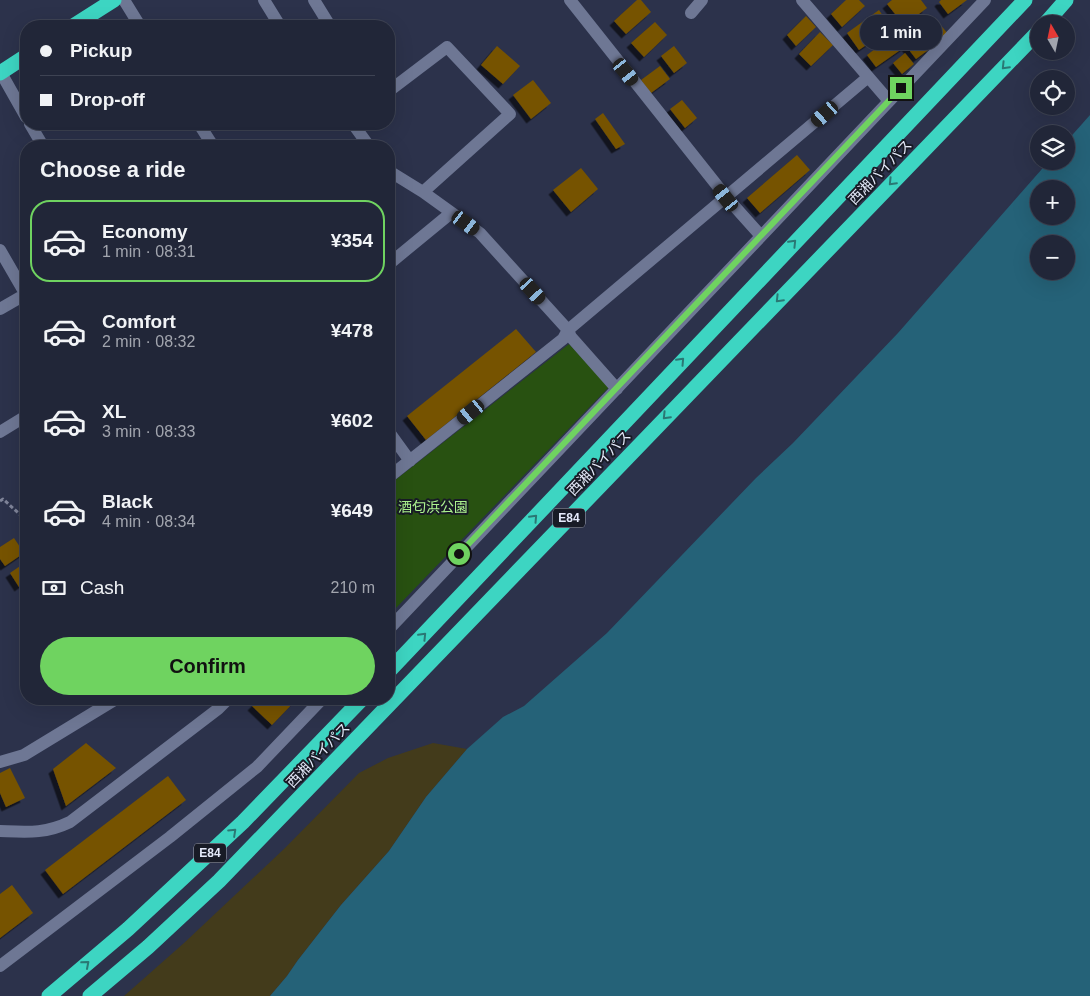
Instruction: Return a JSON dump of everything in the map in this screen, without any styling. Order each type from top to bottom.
[{"type":"highway","points":[[82,20],[114,0]]},
{"type":"highway","name":"西湘バイパス","points":[[395,665],[1025,0]]},
{"type":"highway","points":[[1053,15],[1066,0]]},
{"type":"highway","name":"西湘バイパス","points":[[395,699],[1030,40]]},
{"type":"highway","points":[[0,72],[20,60]]},
{"type":"highway","name":"西湘バイパス","points":[[49,996],[128,928],[243,822],[356,705]]},
{"type":"highway","name":"西湘バイパス","points":[[90,996],[148,947],[219,881],[389,705]]},
{"type":"street","points":[[124,0],[136,20]]},
{"type":"street","points":[[264,0],[276,20]]},
{"type":"street","points":[[314,0],[326,20]]},
{"type":"street","points":[[570,0],[726,198],[761,236]]},
{"type":"street","points":[[691,13],[702,0]]},
{"type":"street","points":[[802,0],[867,78],[889,101]]},
{"type":"street","points":[[395,623],[985,0]]},
{"type":"street","points":[[395,87],[448,47],[510,114],[423,192]]},
{"type":"street","points":[[0,72],[20,107]]},
{"type":"street","points":[[395,472],[563,339],[568,330],[867,78]]},
{"type":"street","points":[[395,175],[423,192],[480,233],[568,330],[571,338],[617,388]]},
{"type":"street","points":[[395,259],[451,213]]},
{"type":"street","points":[[0,250],[20,285]]},
{"type":"street","points":[[0,308],[20,298]]},
{"type":"street","points":[[0,432],[20,420]]},
{"type":"street","points":[[395,440],[410,461]]},
{"type":"street","points":[[0,762],[24,755],[106,705]]},
{"type":"street","points":[[0,831],[39,832],[56,829],[70,822],[214,705]]},
{"type":"street","points":[[0,966],[170,837],[257,767],[316,705]]},
{"type":"path","points":[[0,501],[3,499],[20,515]]},
{"type":"green space","name":"酒匂浜公園","points":[[569,344],[609,387],[396,608],[395,480]]},
{"type":"sand","points":[[433,743],[467,749],[426,797],[389,851],[341,905],[270,996],[124,996],[184,943],[285,848],[359,773],[388,758]]},
{"type":"water","points":[[1090,115],[1090,996],[270,996],[341,905],[389,851],[426,797],[467,749],[503,717],[524,706],[607,633],[898,333],[1030,183],[1030,225],[1075,225],[1075,180],[1032,180],[1041,170],[1075,170],[1075,132]]},
{"type":"building","points":[[637,0],[641,0],[651,12],[626,34],[614,21]]},
{"type":"building","points":[[846,0],[859,0],[865,6],[842,27],[831,14]]},
{"type":"building","points":[[892,0],[921,0],[927,8],[904,25],[887,4]]},
{"type":"building","points":[[941,0],[967,0],[948,14],[939,2]]},
{"type":"building","points":[[879,10],[891,28],[859,50],[847,33]]},
{"type":"building","points":[[806,16],[816,27],[796,46],[787,35]]},
{"type":"building","points":[[935,18],[948,34],[938,42],[925,26]]},
{"type":"building","points":[[655,22],[667,35],[644,57],[631,43]]},
{"type":"building","points":[[916,23],[921,33],[906,40],[901,30]]},
{"type":"building","points":[[820,32],[833,45],[811,66],[799,54]]},
{"type":"building","points":[[895,34],[906,46],[876,67],[867,55]]},
{"type":"building","points":[[922,35],[931,48],[916,59],[906,46]]},
{"type":"building","points":[[497,46],[520,66],[503,84],[481,65]]},
{"type":"building","points":[[674,46],[687,63],[674,73],[661,56]]},
{"type":"building","points":[[905,53],[914,64],[902,74],[893,63]]},
{"type":"building","points":[[660,66],[670,79],[651,93],[641,80]]},
{"type":"building","points":[[533,80],[551,103],[531,119],[513,95]]},
{"type":"building","points":[[682,100],[697,118],[685,128],[670,109]]},
{"type":"building","points":[[603,113],[625,144],[616,149],[595,119]]},
{"type":"building","points":[[797,155],[810,170],[760,213],[747,198]]},
{"type":"building","points":[[581,168],[598,189],[571,212],[553,190]]},
{"type":"building","points":[[516,329],[536,352],[426,440],[407,416]]},
{"type":"building","points":[[14,538],[20,547],[20,556],[5,566],[0,559],[0,547]]},
{"type":"building","points":[[20,566],[19,587],[10,573]]},
{"type":"building","points":[[253,705],[291,705],[272,725]]},
{"type":"building","points":[[86,743],[116,768],[66,806],[53,769]]},
{"type":"building","points":[[10,768],[25,798],[6,807],[0,793],[0,773]]},
{"type":"building","points":[[168,776],[186,800],[63,894],[45,870]]},
{"type":"building","points":[[12,885],[33,913],[0,938],[0,894]]},
{"type":"route","points":[[459,554],[901,88]]}]
